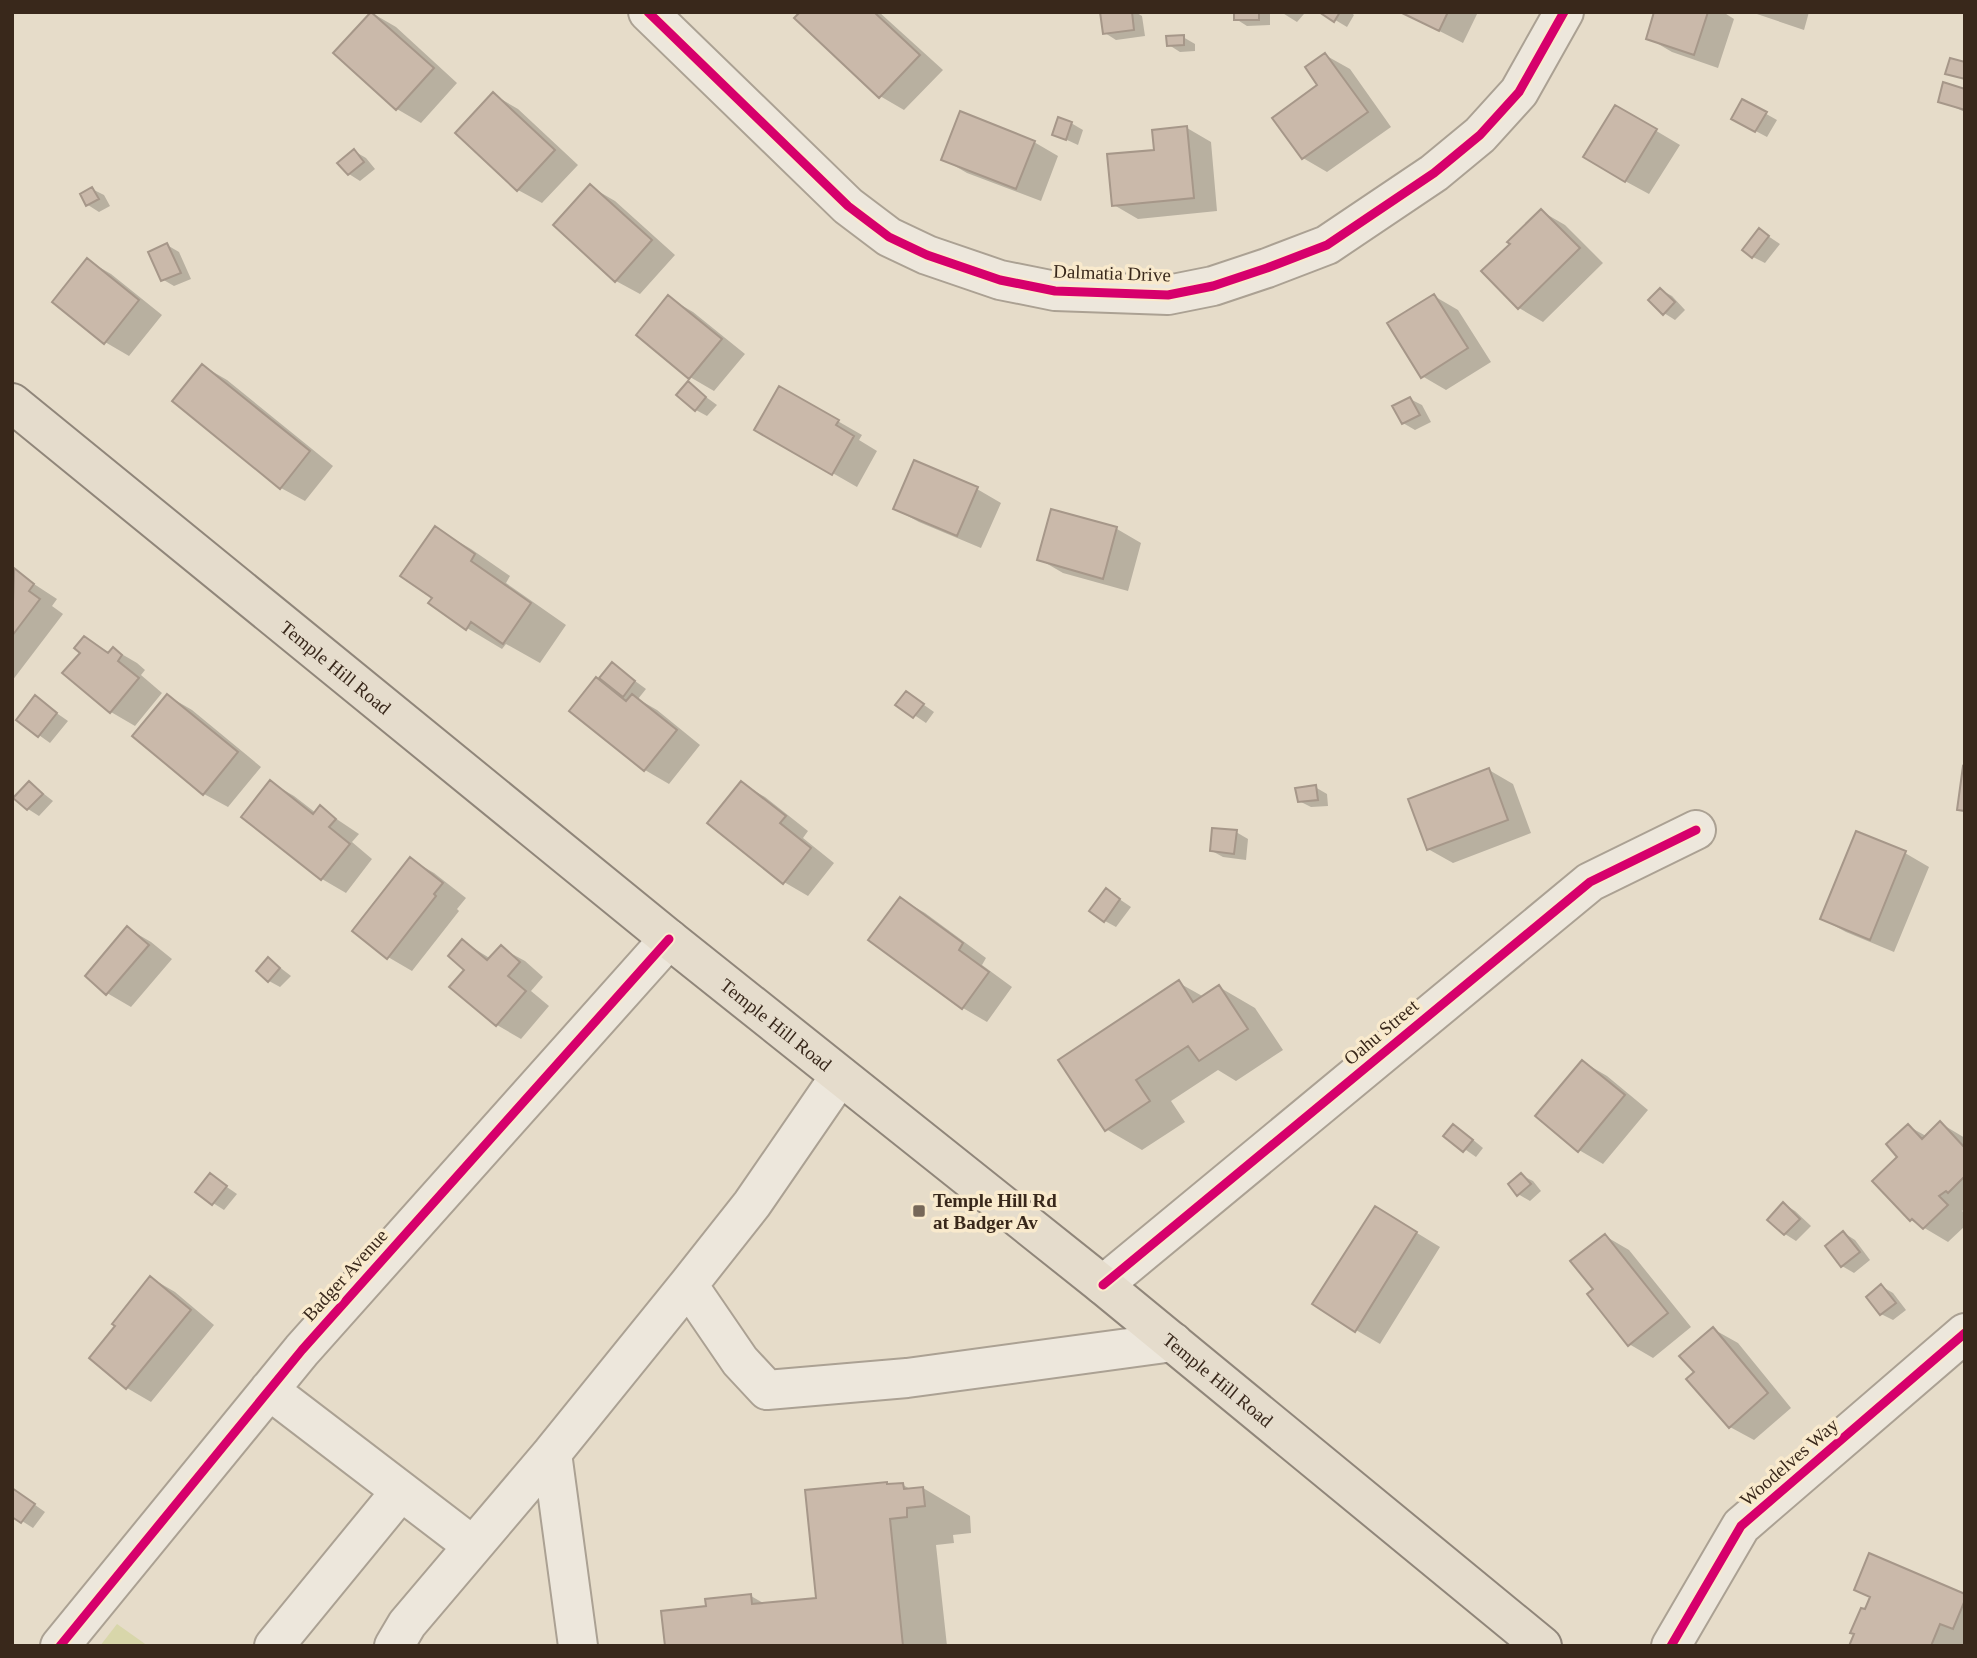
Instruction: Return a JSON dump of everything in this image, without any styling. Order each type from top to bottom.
[{"type":"main road","name":"Temple Hill Road","points":[[12,403],[669,939],[1103,1285],[1542,1646]]},
{"type":"street","name":"Dalmatia Drive","points":[[648,12],[848,206],[889,237],[927,255],[1011,282],[1055,290],[1168,295],[1213,286],[1327,245],[1424,179],[1480,135],[1520,92],[1564,12]]},
{"type":"street","name":"Oahu Street","points":[[1103,1285],[1590,882],[1696,830]]},
{"type":"street","name":"Badger Avenue","points":[[60,1646],[311,1340],[669,939]]},
{"type":"street","points":[[394,1646],[407,1624],[552,1452],[752,1204],[840,1076]]},
{"type":"street","points":[[688,1285],[740,1361],[766,1390],[907,1378],[1173,1342]]},
{"type":"street","name":"Woodelves Way","points":[[1671,1646],[1741,1526],[1965,1333]]},
{"type":"street","points":[[269,1390],[473,1546]]},
{"type":"street","points":[[552,1452],[578,1646]]},
{"type":"street","points":[[274,1646],[401,1491]]},
{"type":"shaded area","points":[[117,1624],[148,1646],[100,1646]]},
{"type":"building","points":[[371,12],[434,68],[396,110],[333,53]]},
{"type":"building","points":[[800,12],[874,12],[920,55],[879,98],[794,18]]},
{"type":"building","points":[[1100,12],[1132,12],[1134,30],[1103,34]]},
{"type":"building","points":[[1234,12],[1259,12],[1259,20],[1234,20]]},
{"type":"building","points":[[1319,12],[1340,12],[1334,22]]},
{"type":"building","points":[[1400,12],[1448,12],[1439,31]]},
{"type":"building","points":[[1654,12],[1708,12],[1694,55],[1646,39]]},
{"type":"building","points":[[1184,35],[1184,45],[1167,46],[1166,36]]},
{"type":"building","points":[[1325,53],[1368,112],[1302,159],[1272,118],[1317,85],[1305,67]]},
{"type":"building","points":[[1950,58],[1965,62],[1965,79],[1945,74]]},
{"type":"building","points":[[1943,82],[1965,89],[1965,110],[1938,102]]},
{"type":"building","points":[[493,92],[555,150],[517,191],[455,133]]},
{"type":"building","points":[[1742,99],[1767,112],[1755,132],[1731,119]]},
{"type":"building","points":[[1615,105],[1657,129],[1625,182],[1583,157]]},
{"type":"building","points":[[960,111],[1035,141],[1016,189],[941,160]]},
{"type":"building","points":[[1058,117],[1072,122],[1066,140],[1052,135]]},
{"type":"building","points":[[1187,126],[1194,198],[1112,206],[1107,154],[1154,150],[1152,130]]},
{"type":"building","points":[[354,149],[364,162],[348,175],[337,163]]},
{"type":"building","points":[[590,184],[652,240],[615,282],[553,225]]},
{"type":"building","points":[[92,187],[99,199],[86,206],[80,194]]},
{"type":"building","points":[[1541,209],[1580,248],[1518,309],[1481,271]]},
{"type":"building","points":[[1759,228],[1769,236],[1752,258],[1742,250]]},
{"type":"building","points":[[167,243],[181,273],[161,281],[148,252]]},
{"type":"building","points":[[87,258],[139,300],[104,344],[52,302]]},
{"type":"building","points":[[1660,288],[1675,302],[1663,315],[1648,300]]},
{"type":"building","points":[[1434,294],[1468,348],[1421,378],[1387,323]]},
{"type":"building","points":[[668,295],[722,339],[689,379],[636,335]]},
{"type":"building","points":[[202,364],[310,451],[280,489],[172,401]]},
{"type":"building","points":[[688,381],[706,397],[695,411],[676,395]]},
{"type":"building","points":[[779,386],[839,420],[836,425],[854,436],[832,475],[754,430]]},
{"type":"building","points":[[1410,397],[1420,415],[1402,424],[1392,406]]},
{"type":"building","points":[[914,460],[978,487],[957,536],[893,509]]},
{"type":"building","points":[[1051,509],[1117,527],[1103,579],[1037,560]]},
{"type":"building","points":[[435,526],[475,554],[471,561],[531,603],[503,644],[471,622],[466,630],[428,603],[432,598],[400,576]]},
{"type":"building","points":[[14,568],[34,584],[29,591],[40,599],[12,636]]},
{"type":"building","points":[[84,636],[108,653],[113,647],[122,655],[118,661],[139,678],[110,713],[62,673],[80,653],[74,648]]},
{"type":"building","points":[[612,662],[635,681],[623,697],[599,678]]},
{"type":"building","points":[[596,677],[626,701],[632,694],[677,730],[644,771],[569,711]]},
{"type":"building","points":[[906,691],[924,704],[913,718],[895,705]]},
{"type":"building","points":[[167,694],[238,752],[203,795],[132,736]]},
{"type":"building","points":[[35,695],[57,713],[38,737],[16,720]]},
{"type":"building","points":[[1963,766],[1965,767],[1965,811],[1957,810]]},
{"type":"building","points":[[1489,768],[1508,820],[1427,850],[1408,799]]},
{"type":"building","points":[[270,780],[313,814],[320,805],[336,819],[329,827],[350,844],[321,880],[241,817]]},
{"type":"building","points":[[29,781],[43,794],[27,810],[13,798]]},
{"type":"building","points":[[741,781],[786,816],[780,823],[811,848],[783,884],[707,823]]},
{"type":"building","points":[[1316,785],[1318,800],[1298,802],[1295,788]]},
{"type":"building","points":[[1212,828],[1237,830],[1234,854],[1210,851]]},
{"type":"building","points":[[1856,831],[1906,851],[1870,940],[1820,919]]},
{"type":"building","points":[[410,857],[443,883],[387,959],[352,931]]},
{"type":"building","points":[[1106,888],[1120,899],[1104,922],[1089,911]]},
{"type":"building","points":[[900,897],[963,943],[959,950],[989,972],[962,1009],[868,940]]},
{"type":"building","points":[[127,926],[149,945],[106,995],[85,976]]},
{"type":"building","points":[[462,939],[487,960],[501,945],[520,962],[508,976],[526,991],[496,1026],[449,987],[464,970],[448,956]]},
{"type":"building","points":[[268,957],[280,968],[268,982],[256,971]]},
{"type":"building","points":[[1179,980],[1193,1002],[1219,985],[1248,1029],[1199,1061],[1188,1046],[1136,1080],[1150,1101],[1105,1131],[1058,1060]]},
{"type":"building","points":[[1582,1060],[1625,1095],[1578,1152],[1535,1116]]},
{"type":"building","points":[[1940,1121],[1965,1148],[1965,1176],[1948,1193],[1946,1191],[1939,1196],[1948,1205],[1923,1229],[1912,1219],[1910,1221],[1872,1181],[1897,1157],[1886,1144],[1908,1124],[1922,1139]]},
{"type":"building","points":[[1453,1124],[1473,1140],[1463,1152],[1443,1136]]},
{"type":"building","points":[[210,1173],[227,1186],[212,1205],[195,1192]]},
{"type":"building","points":[[1521,1173],[1531,1184],[1517,1196],[1508,1184]]},
{"type":"building","points":[[1783,1202],[1800,1219],[1784,1235],[1767,1220]]},
{"type":"building","points":[[1375,1206],[1417,1232],[1355,1332],[1312,1304]]},
{"type":"building","points":[[1843,1231],[1860,1252],[1841,1267],[1825,1246]]},
{"type":"building","points":[[1605,1234],[1668,1313],[1628,1346],[1587,1294],[1593,1289],[1570,1261]]},
{"type":"building","points":[[150,1276],[191,1310],[126,1389],[89,1358]]},
{"type":"building","points":[[1881,1284],[1896,1303],[1880,1315],[1866,1297]]},
{"type":"building","points":[[1713,1327],[1768,1393],[1729,1428],[1686,1379],[1694,1372],[1679,1356]]},
{"type":"building","points":[[887,1482],[903,1483],[904,1489],[923,1487],[925,1506],[907,1508],[907,1517],[890,1519],[903,1646],[665,1646],[661,1611],[706,1606],[705,1599],[751,1594],[752,1604],[816,1598],[805,1490]]},
{"type":"building","points":[[12,1488],[35,1504],[21,1523],[12,1517]]},
{"type":"building","points":[[1869,1553],[1965,1594],[1953,1629],[1940,1624],[1931,1646],[1849,1646],[1854,1634],[1850,1633],[1861,1608],[1865,1609],[1870,1597],[1854,1590]]},
{"type":"cycle path","points":[[648,12],[848,206],[889,237],[927,255],[1000,280],[1055,291],[1168,295],[1213,286],[1327,245],[1434,173],[1480,135],[1519,92],[1564,12]]},
{"type":"cycle path","points":[[1103,1285],[1590,882],[1696,830]]},
{"type":"cycle path","points":[[60,1646],[302,1350],[669,939]]},
{"type":"cycle path","points":[[1671,1646],[1741,1526],[1965,1333]]},
{"type":"place","name":"Temple Hill Rd at Badger Av","points":[[919,1211]]}]
